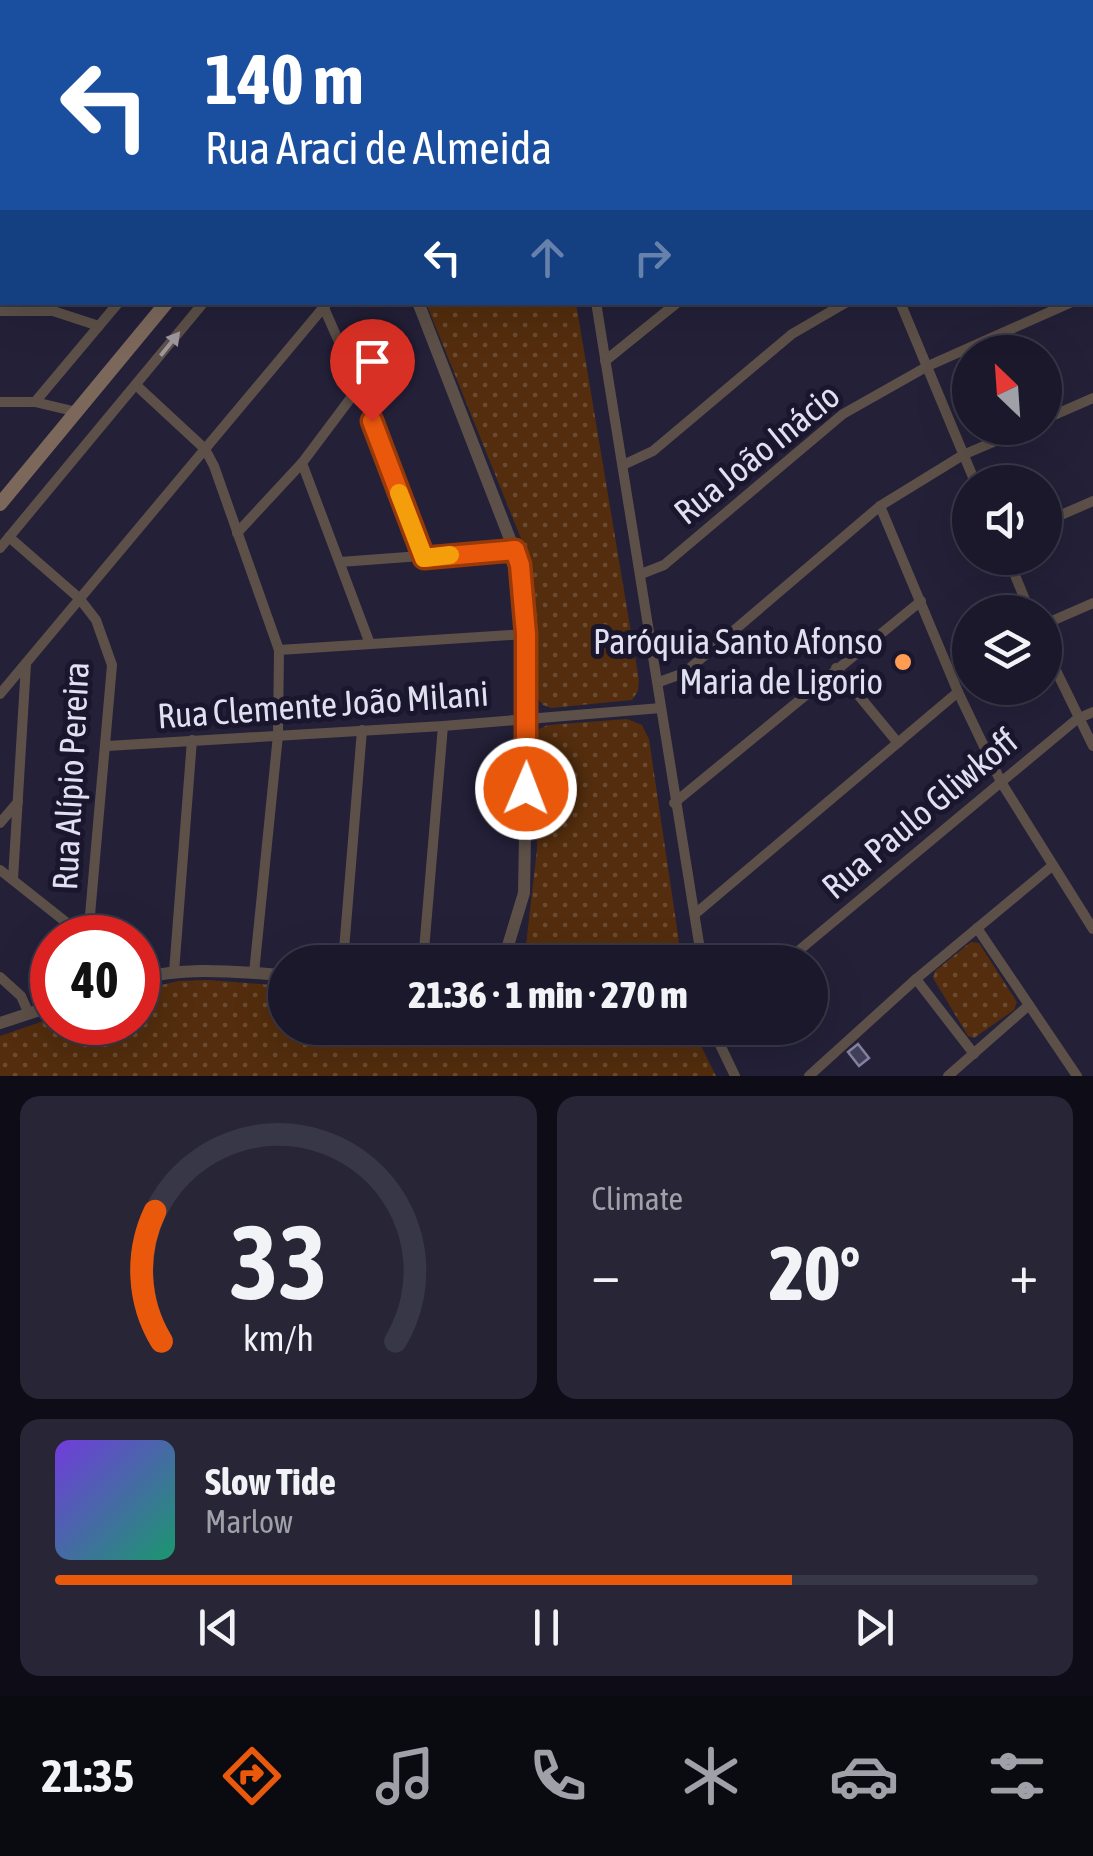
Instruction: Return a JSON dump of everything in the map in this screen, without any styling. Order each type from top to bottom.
[{"type":"main road","points":[[0,504],[165,305]]},
{"type":"street","points":[[35,402],[116,305]]},
{"type":"street","points":[[0,548],[202,305]]},
{"type":"street","points":[[0,694],[326,305],[424,558]]},
{"type":"street","points":[[419,305],[520,565],[526,634],[524,893],[507,945]]},
{"type":"street","points":[[596,305],[700,945]]},
{"type":"street","points":[[605,362],[674,305]]},
{"type":"street","points":[[623,465],[653,452],[792,334],[842,305]]},
{"type":"street","points":[[901,305],[967,465]]},
{"type":"street","name":"Rua João Inácio","points":[[641,574],[664,565],[843,414],[928,366],[1065,305]]},
{"type":"street","points":[[0,311],[53,312],[99,326]]},
{"type":"street","points":[[136,386],[204,449],[220,483],[279,650],[278,736],[254,973]]},
{"type":"street","points":[[238,533],[302,463],[359,387]]},
{"type":"street","points":[[1062,412],[1093,398]]},
{"type":"street","points":[[0,402],[35,402],[77,412]]},
{"type":"street","points":[[659,682],[684,673],[880,506],[986,445]]},
{"type":"street","points":[[302,463],[370,644]]},
{"type":"street","points":[[1062,515],[1093,501]]},
{"type":"street","points":[[880,506],[952,677]]},
{"type":"street","name":"Rua Alípio Pereira","points":[[9,537],[79,598],[96,620],[112,666],[89,915]]},
{"type":"street","points":[[340,562],[515,550]]},
{"type":"street","points":[[674,803],[921,601]]},
{"type":"street","points":[[1062,617],[1093,603]]},
{"type":"street","points":[[279,650],[526,634]]},
{"type":"street","points":[[13,879],[26,663]]},
{"type":"street","points":[[836,668],[898,742]]},
{"type":"street","points":[[1062,685],[1093,746]]},
{"type":"street","points":[[695,914],[952,697]]},
{"type":"street","points":[[964,705],[1001,782],[1093,930]]},
{"type":"street","name":"Rua Clemente João Milani","points":[[107,746],[443,726],[661,708]]},
{"type":"street","name":"Rua Paulo Gliwkoff","points":[[804,945],[1077,718],[1093,712]]},
{"type":"street","points":[[424,945],[443,726]]},
{"type":"street","points":[[344,945],[362,730]]},
{"type":"street","points":[[174,972],[192,740]]},
{"type":"street","points":[[0,823],[18,801]]},
{"type":"street","points":[[809,1076],[916,978],[1052,866]]},
{"type":"street","points":[[0,870],[58,915]]},
{"type":"street","points":[[977,928],[1077,1076]]},
{"type":"street","points":[[160,975],[268,974]]},
{"type":"street","points":[[0,978],[21,996],[30,1014],[0,1022]]},
{"type":"street","points":[[916,978],[974,1054]]},
{"type":"street","points":[[948,1076],[1029,1005]]},
{"type":"street","points":[[720,1045],[735,1076]]},
{"type":"shaded area","points":[[427,305],[576,305],[639,680],[632,700],[551,708],[533,693],[528,562]]},
{"type":"shaded area","points":[[627,719],[642,725],[649,739],[679,945],[526,945],[537,849],[535,736],[548,725]]},
{"type":"shaded area","points":[[971,942],[979,943],[1017,1002],[1014,1010],[974,1038],[968,1036],[933,978],[935,971]]},
{"type":"shaded area","points":[[179,981],[268,985],[268,1045],[700,1045],[716,1076],[0,1076],[0,1036],[30,1026],[30,1045],[160,1045],[160,985]]},
{"type":"building","points":[[858,1044],[869,1058],[859,1066],[848,1052]]},
{"type":"slow traffic","points":[[399,493],[424,558],[450,555]]},
{"type":"place","name":"Paróquia Santo Afonso Maria de Ligorio","points":[[903,662]]},
{"type":"route","points":[[372,421],[424,558],[515,550],[520,565],[526,634],[526,789]]}]
